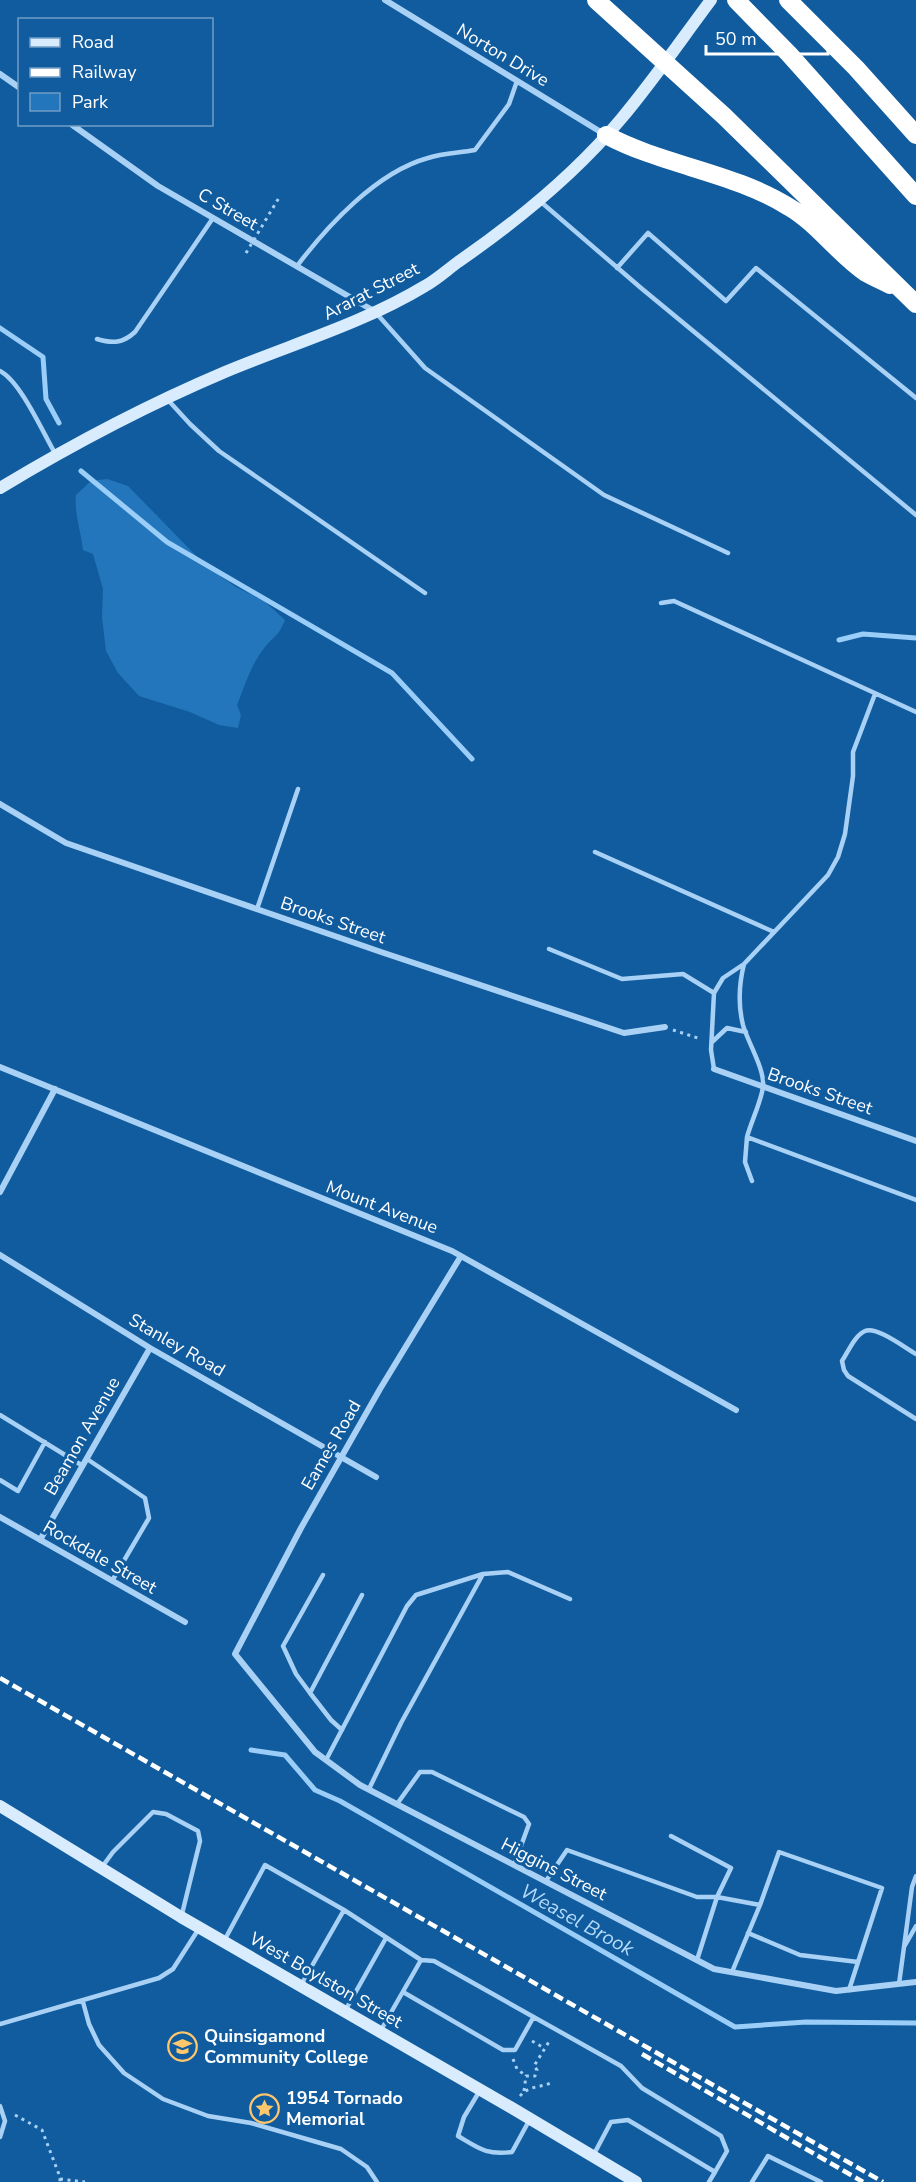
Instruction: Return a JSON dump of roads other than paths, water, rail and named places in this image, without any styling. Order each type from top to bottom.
[{"type":"highway","points":[[596,0],[724,116],[911,299]]},
{"type":"highway","points":[[736,0],[789,54],[916,196]]},
{"type":"highway","points":[[788,0],[856,68],[916,135]]},
{"type":"highway","points":[[606,135],[631,148],[758,190],[790,207],[865,272],[911,299]]},
{"type":"main road","name":"Ararat Street","points":[[0,488],[56,455],[166,398],[273,353],[327,334],[426,286],[485,243],[538,200],[606,135],[665,63],[711,0]]},
{"type":"main road","name":"West Boylston Street","points":[[0,1806],[181,1917],[531,2119],[630,2180]]},
{"type":"street","name":"Norton Drive","points":[[385,0],[606,135]]},
{"type":"street","points":[[0,74],[18,87]]},
{"type":"street","name":"C Street","points":[[74,126],[158,186],[375,312]]},
{"type":"street","name":"Brooks Street","points":[[0,804],[66,843],[381,952],[624,1033],[666,1027]]},
{"type":"street","name":"Mount Avenue","points":[[0,1067],[323,1200],[412,1233],[461,1256],[736,1410]]},
{"type":"street","name":"Brooks Street","points":[[714,1069],[916,1141]]},
{"type":"street","points":[[0,1192],[55,1089]]},
{"type":"street","name":"Stanley Road","points":[[0,1255],[150,1348],[376,1477]]},
{"type":"street","name":"Eames Road","points":[[235,1654],[341,1457],[461,1256]]},
{"type":"street","name":"Beamon Avenue","points":[[40,1540],[150,1348]]},
{"type":"street","name":"Rockdale Street","points":[[0,1517],[185,1622]]},
{"type":"street","name":"Higgins Street","points":[[235,1654],[315,1752],[360,1785],[697,1960],[714,1968],[836,1991],[916,1982]]},
{"type":"lane","points":[[297,266],[322,233],[385,176],[428,158],[474,150],[509,104],[517,81]]},
{"type":"lane","points":[[538,200],[916,515]]},
{"type":"lane","points":[[97,339],[122,342],[135,332],[213,218]]},
{"type":"lane","points":[[617,268],[648,233],[726,300],[756,268],[916,398]]},
{"type":"lane","points":[[375,312],[425,368],[604,495],[728,553]]},
{"type":"lane","points":[[0,371],[10,376],[18,388],[56,455]]},
{"type":"lane","points":[[166,398],[219,451],[425,593]]},
{"type":"lane","points":[[661,603],[674,601],[916,712]]},
{"type":"lane","points":[[714,1069],[711,1042],[714,993],[723,978],[744,964],[828,874],[838,857],[845,834],[853,776],[853,752],[875,694]]},
{"type":"lane","points":[[257,909],[298,789]]},
{"type":"lane","points":[[595,852],[774,932]]},
{"type":"lane","points":[[549,949],[622,979],[683,974],[714,993]]},
{"type":"lane","points":[[744,964],[740,980],[740,1005],[763,1086],[747,1137],[745,1162],[752,1181]]},
{"type":"lane","points":[[711,1042],[727,1029],[746,1032]]},
{"type":"lane","points":[[747,1137],[916,1200]]},
{"type":"lane","points":[[916,1354],[875,1329],[864,1331],[842,1361],[848,1376],[916,1419]]},
{"type":"lane","points":[[0,1423],[2,1416],[83,1466]]},
{"type":"lane","points":[[0,1480],[18,1491],[45,1442]]},
{"type":"lane","points":[[87,1459],[145,1498],[149,1518],[112,1581]]},
{"type":"lane","points":[[326,1760],[407,1606],[416,1595],[483,1574],[508,1572],[570,1599]]},
{"type":"lane","points":[[369,1789],[400,1723],[483,1574]]},
{"type":"lane","points":[[322,1575],[284,1646],[296,1674],[331,1720],[342,1730]]},
{"type":"lane","points":[[310,1693],[362,1595]]},
{"type":"lane","points":[[397,1804],[420,1772],[432,1772],[524,1817],[529,1824],[514,1865]]},
{"type":"lane","points":[[101,1868],[113,1852],[153,1812],[166,1814],[198,1831],[200,1841],[181,1917]]},
{"type":"lane","points":[[671,1836],[731,1868],[717,1897],[697,1960]]},
{"type":"lane","points":[[546,1881],[567,1850],[697,1898],[717,1897],[760,1905]]},
{"type":"lane","points":[[732,1972],[779,1852],[882,1888],[849,1990]]},
{"type":"lane","points":[[224,1941],[265,1864],[344,1910],[421,1960],[434,1961],[621,2067],[642,2088],[721,2136],[727,2151],[709,2182]]},
{"type":"lane","points":[[899,1984],[912,1887],[916,1876]]},
{"type":"lane","points":[[301,1986],[344,1910]]},
{"type":"lane","points":[[904,1947],[911,1931],[916,1926]]},
{"type":"lane","points":[[0,2024],[83,2002],[159,1978],[173,1969],[200,1927]]},
{"type":"lane","points":[[748,1933],[800,1955],[858,1962]]},
{"type":"lane","points":[[345,2012],[386,1938]]},
{"type":"lane","points":[[380,2032],[421,1960]]},
{"type":"lane","points":[[403,1992],[503,2050],[515,2050],[533,2018]]},
{"type":"lane","points":[[83,2002],[89,2024],[99,2045],[124,2073],[163,2099],[207,2116],[251,2123],[341,2149],[367,2167],[377,2182]]},
{"type":"lane","points":[[480,2090],[464,2117],[458,2136],[495,2154],[512,2152],[531,2119]]},
{"type":"lane","points":[[0,2106],[5,2121],[0,2137]]},
{"type":"lane","points":[[593,2156],[611,2122],[628,2120],[715,2172]]},
{"type":"lane","points":[[752,2182],[768,2156],[821,2182]]},
{"type":"waterway","points":[[0,328],[43,357],[46,399],[59,423]]},
{"type":"waterway","points":[[81,471],[167,542],[392,673],[472,759]]},
{"type":"waterway","points":[[839,640],[863,634],[916,638]]},
{"type":"waterway","name":"Weasel Brook","points":[[251,1750],[285,1755],[315,1790],[340,1801],[735,2027],[806,2022],[916,2023]]},
{"type":"railway","points":[[0,1678],[883,2182]]},
{"type":"railway","points":[[642,2054],[863,2182]]},
{"type":"place","name":"Quinsigamond Community College","points":[[183,2046]]},
{"type":"place","name":"1954 Tornado Memorial","points":[[265,2108]]}]
